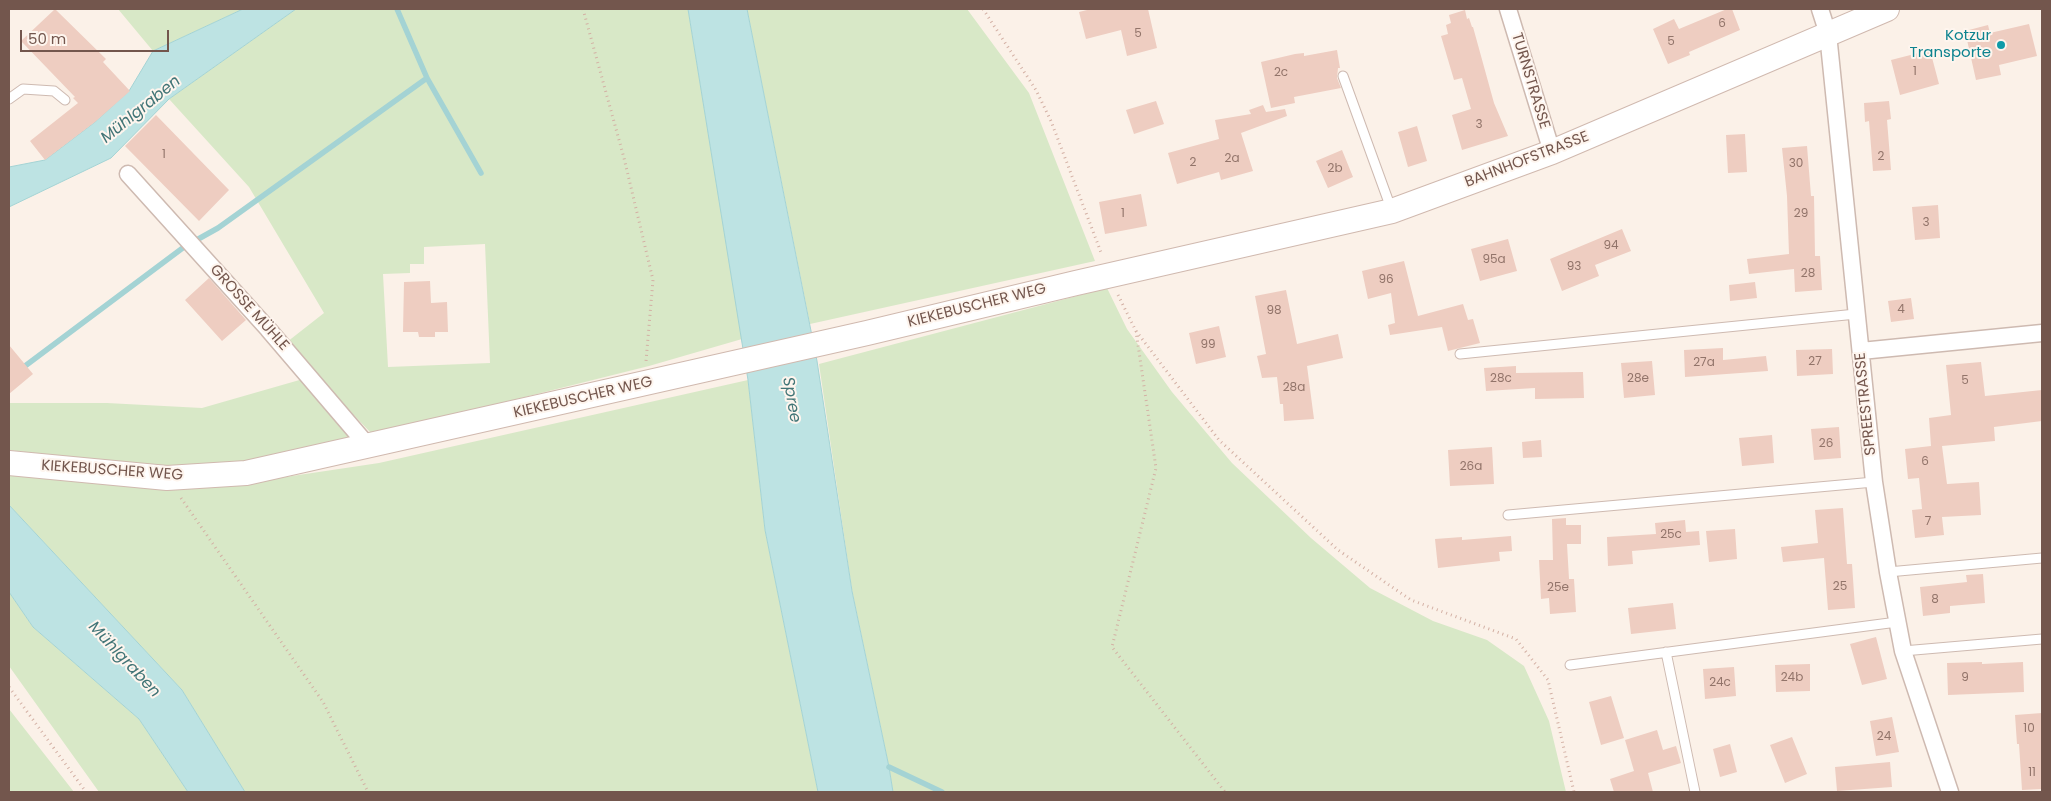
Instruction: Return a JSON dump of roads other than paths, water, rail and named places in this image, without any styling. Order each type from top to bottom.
[{"type":"main road","name":"BAHNHOFSTRASSE","points":[[1151,266],[1392,211],[1552,152],[1887,9]]},
{"type":"main road","name":"KIEKEBUSCHER WEG","points":[[9,463],[167,478],[246,473],[680,376],[1151,266]]},
{"type":"street","name":"TURNSTRASSE","points":[[1508,9],[1552,152]]},
{"type":"street","name":"SPREESTRASSE","points":[[1820,9],[1828,34],[1874,482],[1888,572],[1903,651],[1950,792]]},
{"type":"street","name":"GROSSE MÜHLE","points":[[128,174],[268,328],[368,446]]},
{"type":"street","points":[[1861,351],[2042,333]]},
{"type":"lane","points":[[1343,76],[1392,211]]},
{"type":"lane","points":[[9,99],[23,89],[54,91],[65,100]]},
{"type":"lane","points":[[1460,354],[1856,314]]},
{"type":"lane","points":[[1508,514],[1874,482]]},
{"type":"lane","points":[[1888,572],[2042,558]]},
{"type":"lane","points":[[1570,665],[1897,622]]},
{"type":"lane","points":[[1903,651],[2042,639]]},
{"type":"lane","points":[[1666,652],[1695,792]]},
{"type":"water","name":"Mühlgraben","points":[[243,9],[296,9],[169,99],[111,158],[9,207],[9,167],[45,160],[95,122],[129,91],[153,51]]},
{"type":"water","name":"Spree","points":[[688,9],[747,9],[817,361],[852,591],[893,792],[818,792],[765,530],[748,380]]},
{"type":"water","name":"Mühlgraben","points":[[9,505],[182,690],[245,792],[188,792],[139,719],[33,627],[9,592]]},
{"type":"waterway","points":[[397,9],[427,78],[481,173]]},
{"type":"waterway","points":[[9,378],[184,247],[218,228],[427,78]]},
{"type":"waterway","points":[[889,767],[942,792]]},
{"type":"place","name":"Kotzur Transporte","points":[[2001,45]]}]
